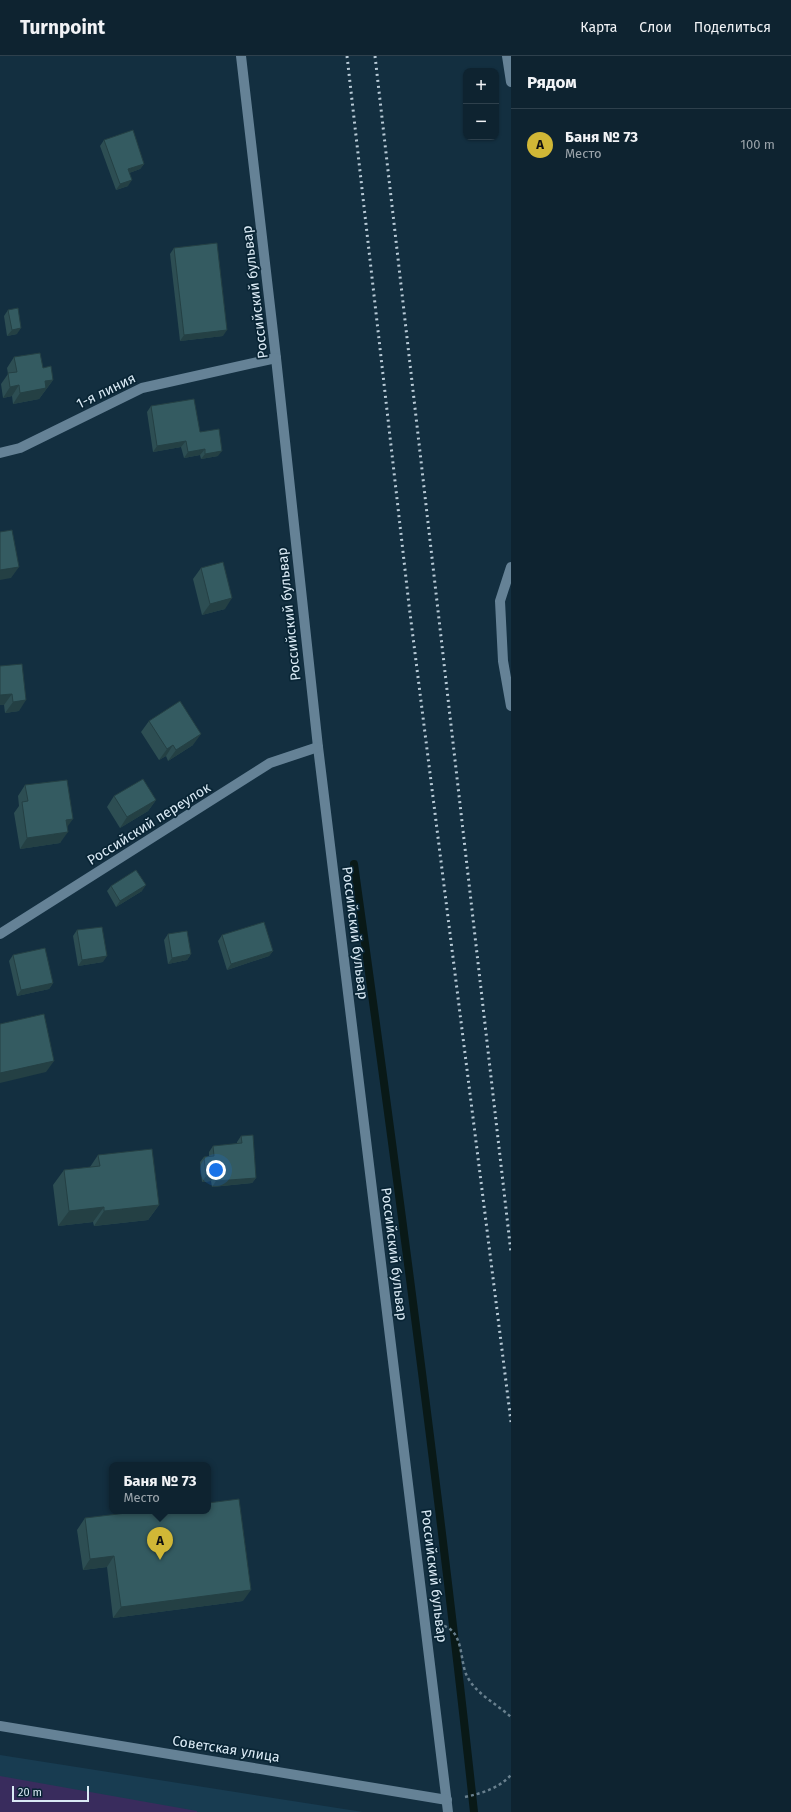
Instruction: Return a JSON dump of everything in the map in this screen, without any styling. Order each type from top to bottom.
[{"type":"street","name":"Российский бульвар","points":[[241,56],[276,358],[318,747],[426,1621],[448,1812]]},
{"type":"street","points":[[507,56],[511,82]]},
{"type":"street","name":"1-я линия","points":[[0,453],[20,448],[142,388],[276,358]]},
{"type":"street","points":[[511,566],[500,601],[503,661],[511,706]]},
{"type":"street","name":"Российский переулок","points":[[0,934],[270,763],[318,747]]},
{"type":"street","name":"Советская улица","points":[[0,1726],[447,1800]]},
{"type":"path","points":[[426,1621],[446,1626],[452,1630],[458,1639],[465,1673],[470,1682],[511,1717]]},
{"type":"path","points":[[464,1797],[488,1791],[504,1783],[511,1774]]},
{"type":"shaded area","points":[[0,1755],[363,1812],[0,1812]]},
{"type":"shaded area","points":[[0,1776],[197,1811],[197,1812],[0,1812]]},
{"type":"building","points":[[133,130],[144,164],[128,169],[132,180],[120,184],[104,140]]},
{"type":"building","points":[[217,243],[227,330],[184,335],[174,248]]},
{"type":"building","points":[[18,308],[21,328],[12,330],[8,310]]},
{"type":"building","points":[[40,353],[43,368],[51,366],[53,380],[45,381],[46,388],[20,393],[19,385],[10,387],[8,373],[17,372],[14,357]]},
{"type":"building","points":[[194,399],[200,432],[219,429],[222,451],[205,454],[205,449],[188,452],[186,441],[157,446],[151,406]]},
{"type":"building","points":[[12,530],[19,567],[0,570],[0,532]]},
{"type":"building","points":[[223,562],[232,598],[210,604],[201,568]]},
{"type":"building","points":[[22,664],[26,700],[13,702],[12,694],[0,695],[0,666]]},
{"type":"building","points":[[180,701],[201,734],[176,750],[173,745],[167,749],[149,721]]},
{"type":"building","points":[[143,779],[156,800],[127,817],[114,796]]},
{"type":"building","points":[[67,780],[73,819],[66,820],[68,832],[27,838],[22,802],[28,801],[25,785]]},
{"type":"building","points":[[136,870],[146,885],[120,901],[111,886]]},
{"type":"building","points":[[264,922],[273,951],[231,964],[222,935]]},
{"type":"building","points":[[102,927],[107,956],[82,960],[77,930]]},
{"type":"building","points":[[187,931],[191,954],[172,958],[168,934]]},
{"type":"building","points":[[45,948],[53,983],[21,990],[13,955]]},
{"type":"building","points":[[44,1014],[54,1061],[0,1073],[0,1024]]},
{"type":"building","points":[[253,1135],[256,1178],[216,1181],[215,1175],[206,1176],[204,1157],[214,1156],[213,1146],[242,1143],[241,1136]]},
{"type":"building","points":[[152,1149],[159,1205],[104,1211],[104,1207],[69,1211],[64,1170],[100,1166],[98,1155]]},
{"type":"building","points":[[239,1499],[251,1590],[121,1607],[114,1556],[90,1559],[85,1518],[118,1514],[211,1514],[211,1503]]},
{"type":"waterway","points":[[354,864],[418,1338],[474,1812]]},
{"type":"railway","points":[[347,56],[409,605],[511,1422]]},
{"type":"railway","points":[[375,56],[511,1253]]},
{"type":"place","name":"Баня № 73","points":[[160,1560]]}]
